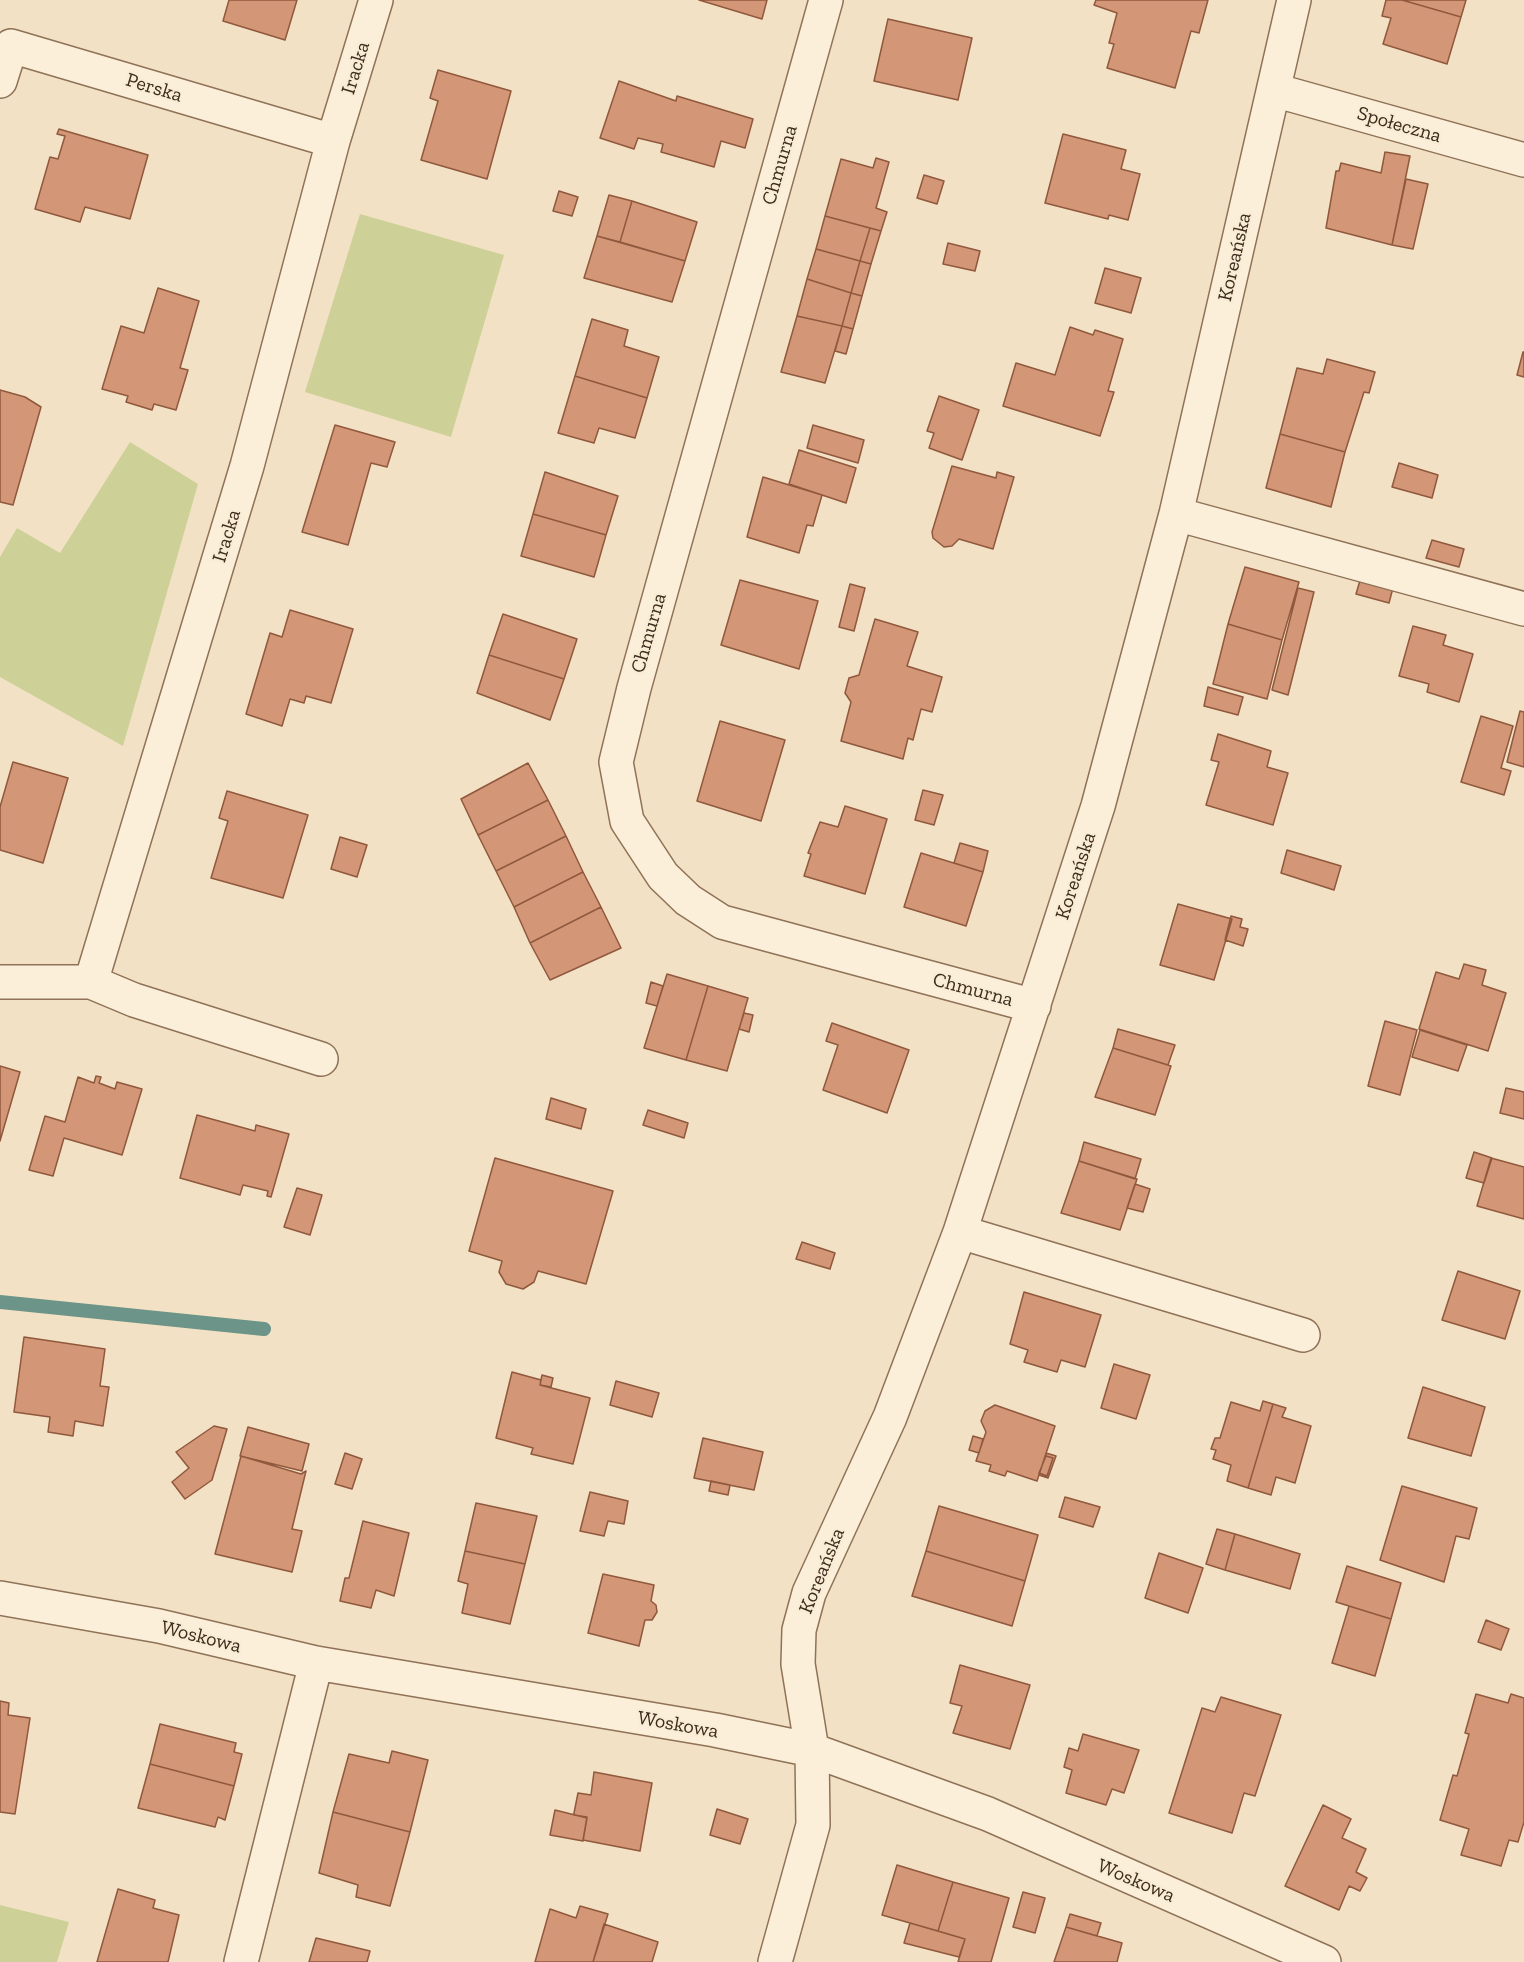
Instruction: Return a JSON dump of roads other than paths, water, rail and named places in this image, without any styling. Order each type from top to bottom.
[{"type":"street","name":"Iracka","points":[[91,982],[248,466],[333,141],[376,0]]},
{"type":"street","name":"Chmurna","points":[[826,0],[628,709],[616,762],[627,821],[663,876],[688,900],[722,922],[1034,1006]]},
{"type":"street","name":"Koreańska","points":[[775,1962],[813,1825],[812,1750],[798,1664],[799,1630],[809,1593],[890,1418],[960,1232],[1098,806],[1176,514],[1294,0]]},
{"type":"street","name":"Perska","points":[[0,81],[5,43],[333,141]]},
{"type":"street","name":"Społeczna","points":[[1274,90],[1524,160]]},
{"type":"street","points":[[1176,514],[1524,609]]},
{"type":"street","points":[[0,982],[91,982],[134,1000],[321,1059]]},
{"type":"street","points":[[960,1232],[1303,1335]]},
{"type":"street","name":"Woskowa","points":[[0,1598],[159,1626],[316,1663],[715,1730],[812,1750],[988,1814],[1324,1962]]},
{"type":"street","points":[[241,1962],[316,1663]]},
{"type":"waterway","points":[[0,1302],[264,1329]]}]
